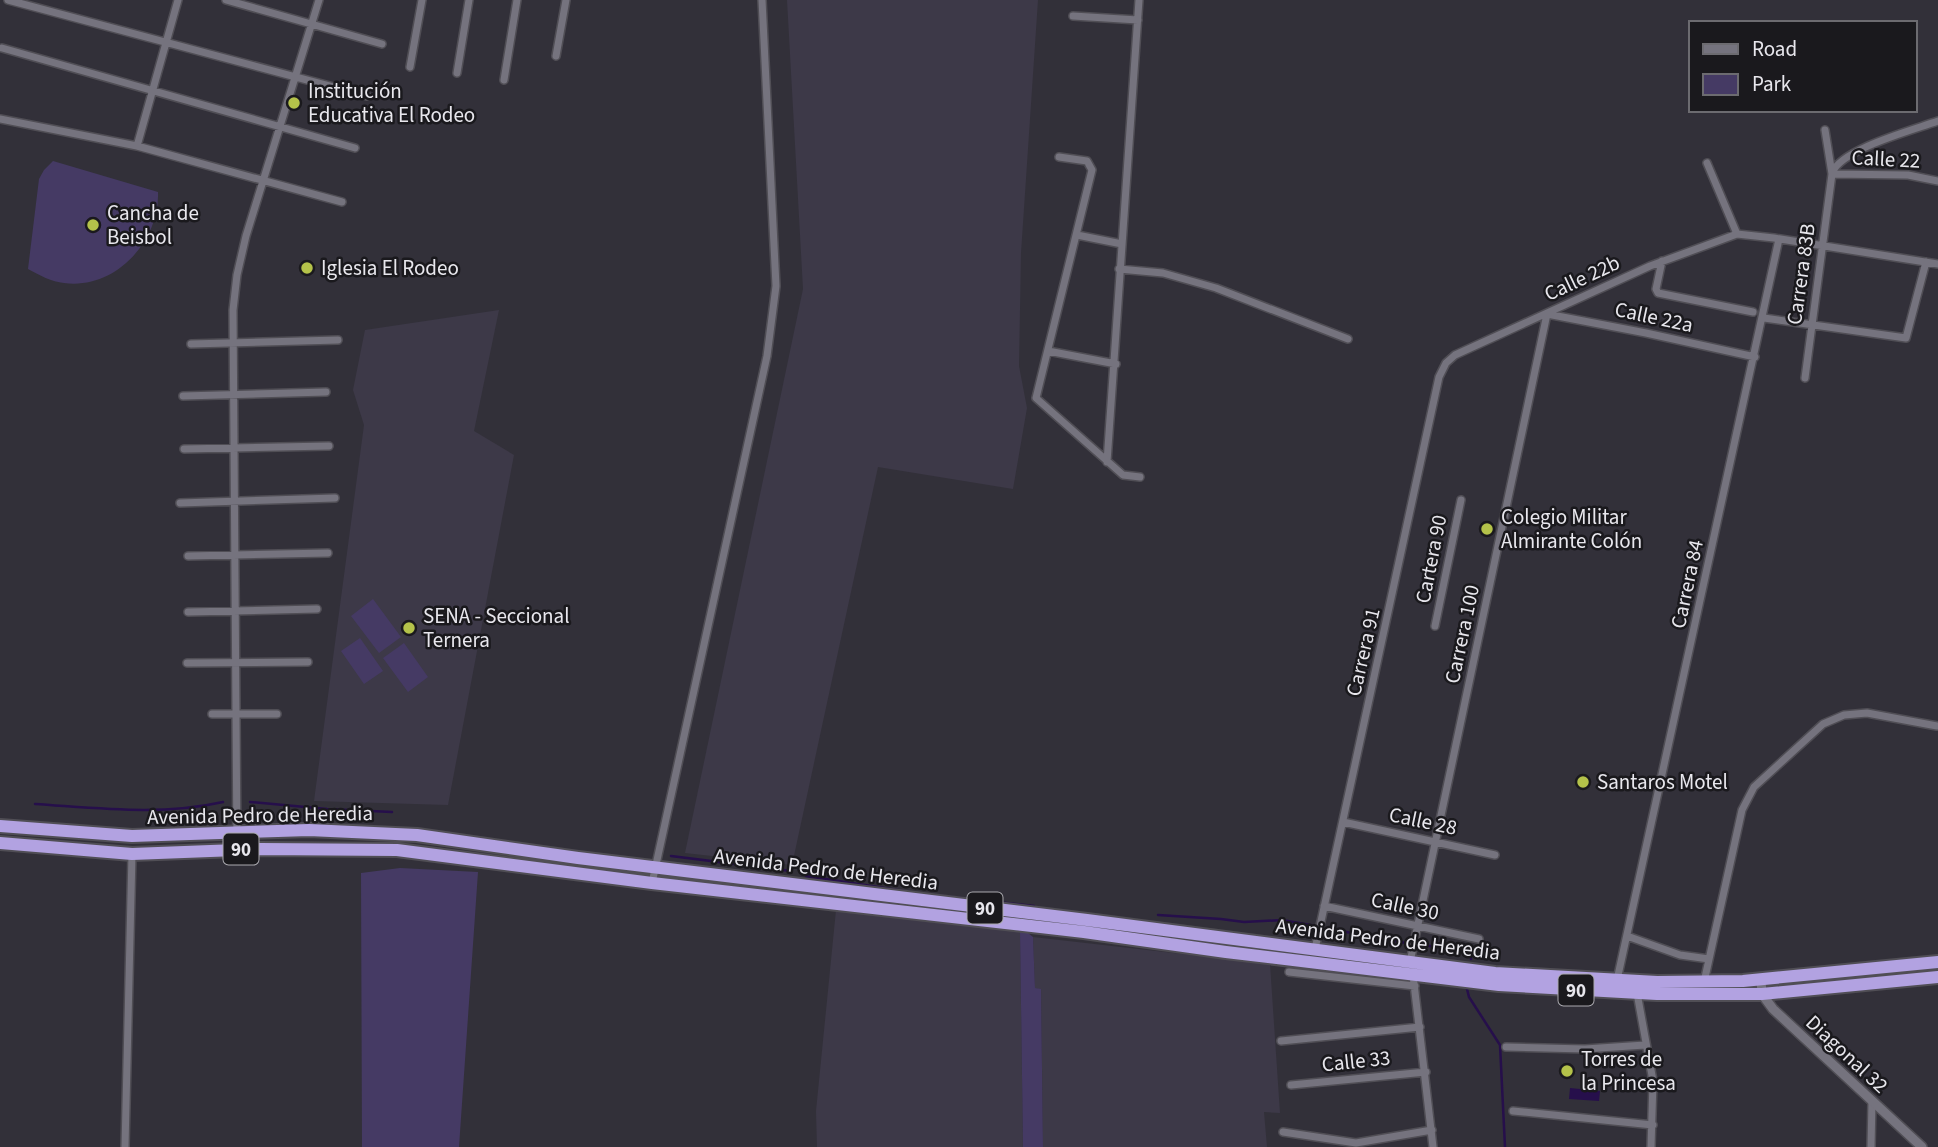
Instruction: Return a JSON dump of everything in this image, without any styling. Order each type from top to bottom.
[{"type":"highway","name":"Avenida Pedro de Heredia","points":[[0,826],[132,836],[309,830],[417,835],[1495,973],[1704,982],[1761,980],[1938,962]]},
{"type":"highway","name":"Avenida Pedro de Heredia","points":[[0,844],[132,854],[237,849],[397,850],[652,883],[1084,932],[1414,981],[1637,993],[1762,994],[1938,977]]},
{"type":"street","points":[[8,0],[367,96]]},
{"type":"street","points":[[137,146],[178,0]]},
{"type":"street","points":[[226,0],[382,44]]},
{"type":"street","points":[[237,849],[232,344],[237,275],[318,0]]},
{"type":"street","points":[[410,67],[422,0]]},
{"type":"street","points":[[457,73],[470,0]]},
{"type":"street","points":[[504,80],[517,0]]},
{"type":"street","points":[[556,56],[566,0]]},
{"type":"street","points":[[652,883],[766,356],[776,286],[762,0]]},
{"type":"street","points":[[1107,462],[1119,270],[1135,90],[1139,0]]},
{"type":"street","points":[[1073,16],[1138,20]]},
{"type":"street","points":[[2,48],[355,148]]},
{"type":"street","points":[[0,119],[137,146],[342,202]]},
{"type":"street","points":[[1832,174],[1835,166],[1853,153],[1938,121]]},
{"type":"street","name":"Carrera 83B","points":[[1804,378],[1832,174],[1825,130]]},
{"type":"street","points":[[1059,157],[1087,161],[1092,170],[1036,398],[1123,475],[1140,477]]},
{"type":"street","points":[[1707,163],[1737,234],[1938,264]]},
{"type":"street","name":"Calle 22","points":[[1832,174],[1908,175],[1938,181]]},
{"type":"street","name":"Calle 22b","points":[[1446,363],[1455,355],[1662,261],[1737,234]]},
{"type":"street","points":[[1077,235],[1122,244]]},
{"type":"street","name":"Carrera 84","points":[[1617,979],[1764,318],[1779,239]]},
{"type":"street","points":[[1662,261],[1656,289],[1658,293],[1753,312]]},
{"type":"street","points":[[1764,318],[1906,338],[1926,262]]},
{"type":"street","points":[[1119,270],[1163,273],[1216,288],[1348,339]]},
{"type":"street","name":"Calle 22a","points":[[1547,314],[1755,357]]},
{"type":"street","name":"Carrera 100","points":[[1410,962],[1547,314]]},
{"type":"street","points":[[191,344],[338,340]]},
{"type":"street","points":[[1048,351],[1115,364]]},
{"type":"street","name":"Carrera 91","points":[[1315,949],[1439,377],[1446,363]]},
{"type":"street","points":[[183,396],[326,392]]},
{"type":"street","points":[[184,449],[329,446]]},
{"type":"street","points":[[180,503],[335,498]]},
{"type":"street","name":"Cartera 90","points":[[1435,626],[1461,500]]},
{"type":"street","points":[[188,556],[328,553]]},
{"type":"street","points":[[188,612],[317,609]]},
{"type":"street","points":[[187,663],[308,662]]},
{"type":"street","points":[[1704,982],[1742,810],[1760,781],[1823,724],[1844,715],[1867,713],[1937,726]]},
{"type":"street","points":[[212,714],[277,714]]},
{"type":"street","name":"Calle 28","points":[[1343,822],[1495,855]]},
{"type":"street","points":[[125,1147],[132,854]]},
{"type":"street","name":"Calle 30","points":[[1324,906],[1479,939]]},
{"type":"street","points":[[1627,936],[1680,955],[1709,959]]},
{"type":"street","points":[[1289,972],[1414,981],[1433,1147]]},
{"type":"street","points":[[1761,980],[1762,994]]},
{"type":"street","points":[[1637,993],[1653,1081],[1651,1147]]},
{"type":"street","name":"Diagonal 32","points":[[1762,994],[1773,1009],[1922,1147]]},
{"type":"street","points":[[1281,1041],[1420,1027]]},
{"type":"street","points":[[1506,1047],[1585,1049],[1645,1045]]},
{"type":"street","name":"Calle 33","points":[[1291,1086],[1426,1072]]},
{"type":"street","points":[[1871,1147],[1872,1101]]},
{"type":"street","points":[[1513,1111],[1653,1125]]},
{"type":"street","points":[[1283,1132],[1356,1143],[1432,1129]]},
{"type":"shaded area","points":[[787,0],[1038,0],[1021,253],[1019,366],[1027,408],[1013,489],[878,467],[792,865],[685,853],[803,289]]},
{"type":"shaded area","name":"SENA - Seccional Ternera","points":[[499,310],[474,431],[514,455],[448,805],[314,801],[364,425],[353,390],[365,330]]},
{"type":"shaded area","points":[[836,910],[1020,932],[1023,1147],[817,1147],[816,1111]]},
{"type":"shaded area","points":[[1033,937],[1270,964],[1280,1113],[1264,1112],[1267,1147],[1043,1147],[1041,990],[1035,988]]},
{"type":"shaded area","points":[[1570,1088],[1600,1091],[1599,1101],[1569,1099]]},
{"type":"green space","name":"Cancha de Beisbol","points":[[53,161],[158,192],[157,210],[143,244],[117,270],[101,278],[83,283],[64,283],[50,280],[28,269],[39,179]]},
{"type":"green space","points":[[373,599],[401,637],[379,653],[351,616]]},
{"type":"green space","points":[[360,638],[383,671],[364,684],[341,651]]},
{"type":"green space","points":[[404,643],[428,677],[408,692],[383,658]]},
{"type":"green space","points":[[400,868],[478,872],[459,1147],[362,1147],[361,873]]},
{"type":"green space","points":[[1020,932],[1033,937],[1035,988],[1041,989],[1043,1147],[1023,1147]]},
{"type":"waterway","points":[[35,804],[153,810],[223,802]]},
{"type":"waterway","points":[[250,802],[392,812]]},
{"type":"waterway","points":[[671,856],[791,871]]},
{"type":"waterway","points":[[806,876],[910,892]]},
{"type":"waterway","points":[[934,895],[1034,906]]},
{"type":"waterway","points":[[1158,915],[1244,922],[1282,920],[1316,926]]},
{"type":"waterway","points":[[1330,929],[1406,943]]},
{"type":"waterway","points":[[1420,945],[1470,950],[1471,959]]},
{"type":"waterway","points":[[1467,989],[1469,997],[1500,1045],[1505,1147]]},
{"type":"place","name":"Institución Educativa El Rodeo","points":[[294,103]]},
{"type":"place","name":"Cancha de Beisbol","points":[[93,225]]},
{"type":"place","name":"Iglesia El Rodeo","points":[[307,268]]},
{"type":"place","name":"Colegio Militar Almirante Colón","points":[[1487,529]]},
{"type":"place","name":"SENA - Seccional Ternera","points":[[409,628]]},
{"type":"place","name":"Santaros Motel","points":[[1583,782]]},
{"type":"place","name":"Torres de la Princesa","points":[[1567,1071]]}]
